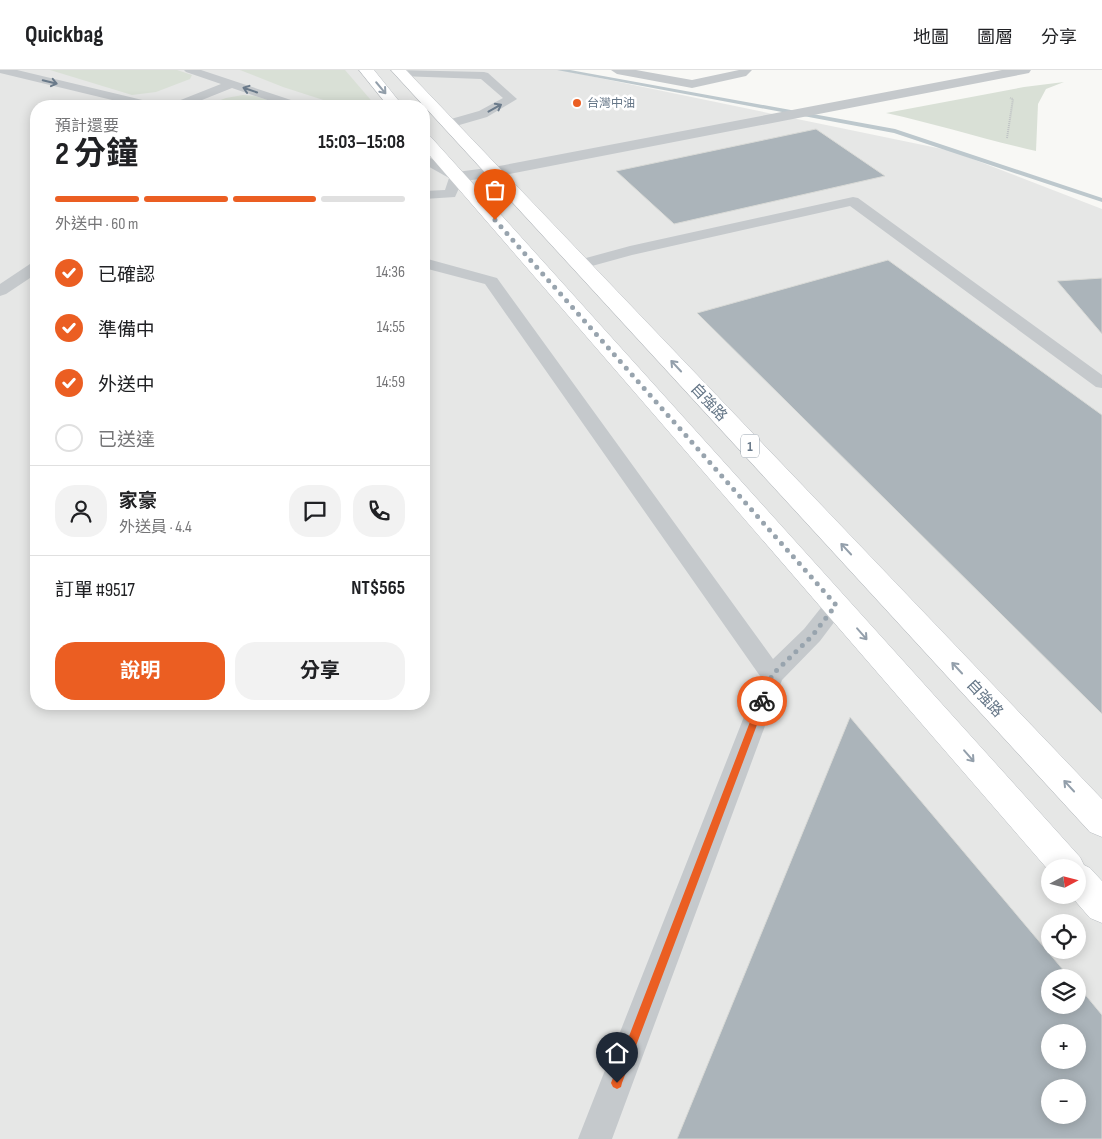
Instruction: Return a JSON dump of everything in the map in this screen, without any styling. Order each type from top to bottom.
[{"type":"main road","points":[[366,70],[391,100]]},
{"type":"main road","name":"自強路","points":[[399,71],[426,100]]},
{"type":"main road","name":"自強路","points":[[430,104],[582,264],[878,584],[1102,822]]},
{"type":"main road","points":[[430,146],[546,275],[1060,859]]},
{"type":"main road","points":[[546,275],[582,264]]},
{"type":"main road","points":[[836,605],[878,584]]},
{"type":"main road","points":[[1086,887],[1102,906]]},
{"type":"street","points":[[457,178],[1024,70]]},
{"type":"lane","points":[[2,70],[126,100]]},
{"type":"lane","points":[[190,70],[279,100]]},
{"type":"lane","points":[[210,70],[232,84]]},
{"type":"lane","points":[[617,70],[692,84],[742,74],[746,70]]},
{"type":"lane","points":[[399,71],[484,76],[511,99],[483,114],[449,124]]},
{"type":"lane","points":[[192,100],[232,84]]},
{"type":"lane","points":[[430,163],[457,178],[450,194],[430,195]]},
{"type":"lane","points":[[582,264],[630,251],[853,201],[1102,383]]},
{"type":"lane","points":[[430,265],[490,281],[772,675]]},
{"type":"lane","points":[[0,291],[30,271]]},
{"type":"lane","points":[[595,1139],[772,675],[812,636],[836,605]]},
{"type":"path","points":[[1006,96],[1013,99],[1007,138]]},
{"type":"shaded area","points":[[0,70],[561,70],[952,151],[1102,209],[1102,1139],[0,1139]]},
{"type":"shaded area","points":[[50,70],[177,70],[192,75],[190,79],[156,92],[132,95]]},
{"type":"shaded area","points":[[240,70],[345,70],[371,100],[323,100]]},
{"type":"shaded area","points":[[1064,82],[1046,89],[1038,104],[1036,151],[886,113],[1024,87]]},
{"type":"shaded area","points":[[243,95],[268,100],[220,100]]},
{"type":"building","points":[[816,129],[885,176],[674,224],[616,171]]},
{"type":"building","points":[[888,260],[1102,415],[1102,714],[697,313]]},
{"type":"building","points":[[1102,278],[1102,334],[1057,281]]},
{"type":"building","points":[[850,717],[1041,944],[1041,959],[1054,959],[1062,969],[1041,969],[1041,1014],[1086,1014],[1086,996],[1102,1015],[1102,1139],[677,1139]]},
{"type":"waterway","points":[[560,70],[895,131],[1102,200]]},
{"type":"way so far","points":[[495,220],[546,275],[836,605],[812,636],[772,675],[762,701]]},
{"type":"place","name":"台灣中油","points":[[577,103]]},
{"type":"route","points":[[617,1083],[762,701]]}]
